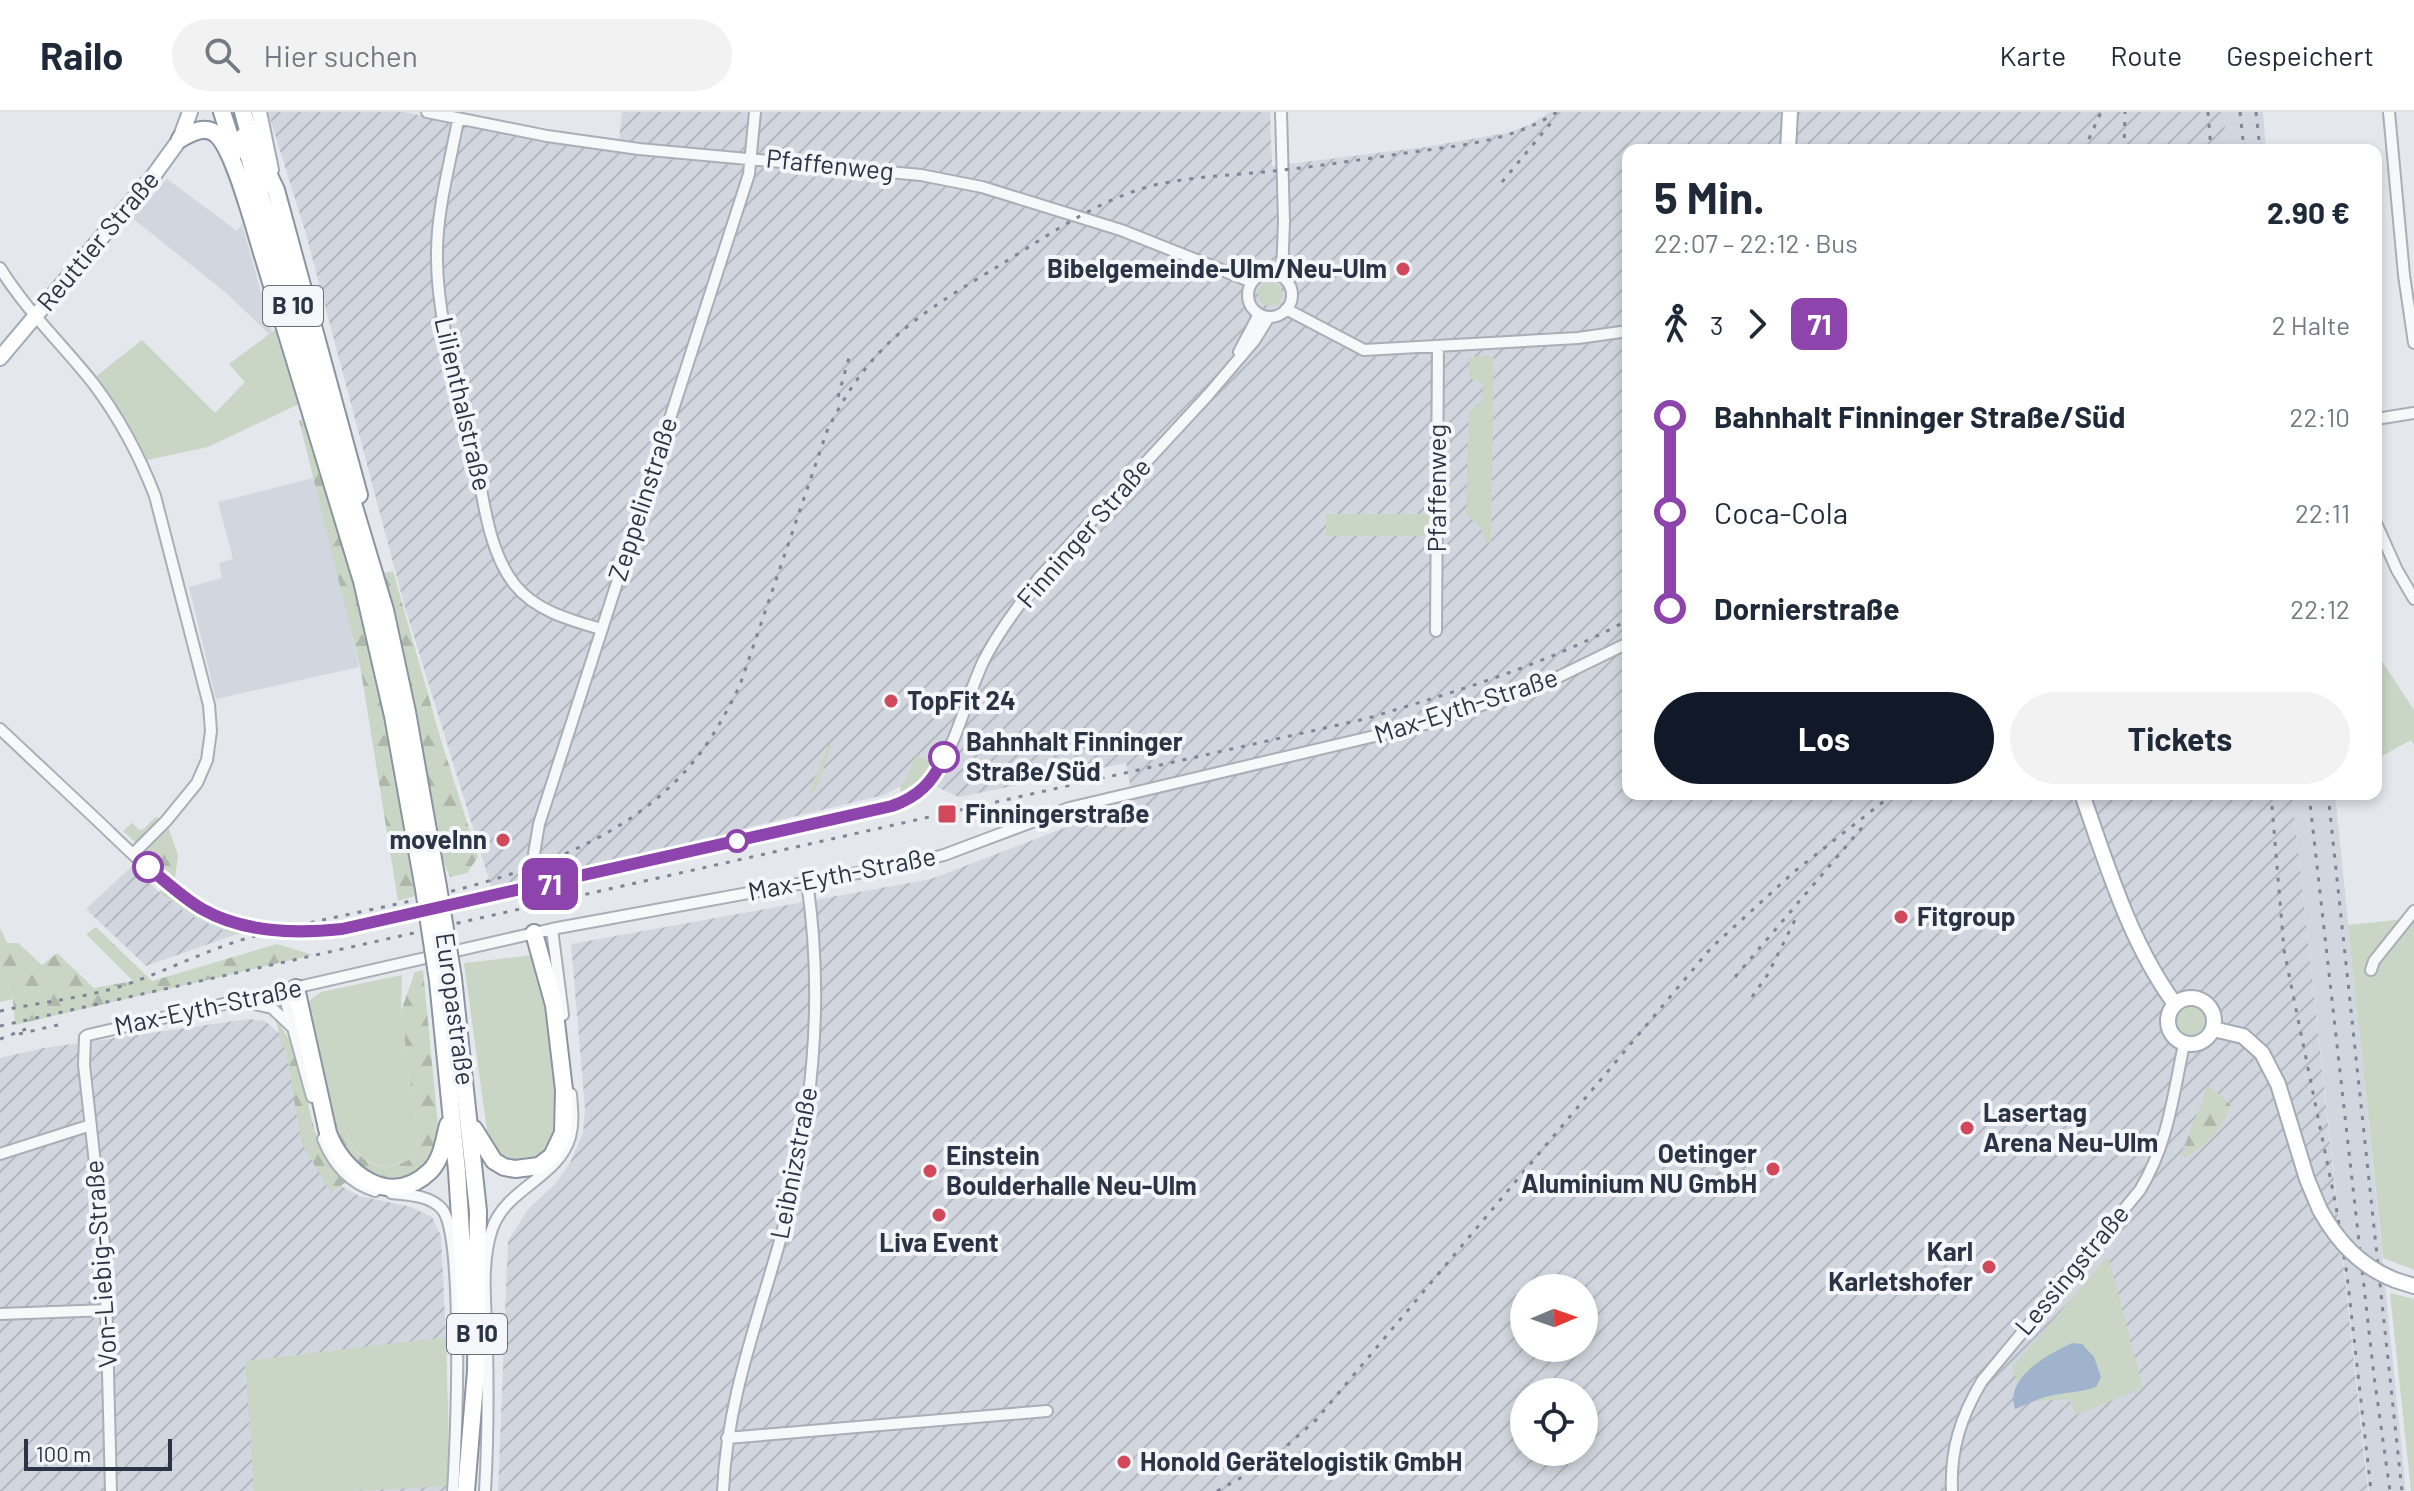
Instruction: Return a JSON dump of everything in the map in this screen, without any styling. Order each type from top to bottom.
[{"type":"highway","points":[[222,112],[233,142],[239,181]]},
{"type":"highway","points":[[243,112],[249,134],[276,190],[366,521],[385,610]]},
{"type":"highway","points":[[180,139],[197,130],[213,131],[222,141],[239,181],[361,578]]},
{"type":"highway","name":"Europastraße","points":[[243,137],[342,476],[385,610],[407,712],[431,888],[469,1120],[478,1211],[476,1357],[466,1491]]},
{"type":"highway","name":"Europastraße","points":[[342,476],[361,578],[431,888]]},
{"type":"highway","points":[[469,1120],[494,1161],[515,1169],[539,1166],[552,1156],[563,1133],[564,1090],[554,1005],[534,933]]},
{"type":"highway","name":"Europastraße","points":[[446,980],[467,1311],[468,1457]]},
{"type":"highway","points":[[290,989],[328,1133],[335,1151],[355,1173],[366,1181],[389,1186],[406,1185],[419,1179],[431,1170],[439,1158],[452,1107]]},
{"type":"highway","points":[[456,1287],[459,1197]]},
{"type":"highway","name":"B 10","points":[[478,1211],[486,1289]]},
{"type":"main road","points":[[259,112],[276,190]]},
{"type":"main road","points":[[1788,144],[1790,112]]},
{"type":"main road","name":"Reuttier Straße","points":[[0,358],[154,175],[180,139],[191,114]]},
{"type":"main road","points":[[2084,800],[2143,950],[2175,1004]]},
{"type":"main road","points":[[2192,998],[2205,1002],[2214,1015],[2213,1029],[2205,1041],[2184,1044],[2171,1033],[2168,1017],[2175,1004],[2192,998]]},
{"type":"main road","points":[[2213,1029],[2243,1036],[2262,1053],[2278,1084],[2307,1179],[2331,1230],[2351,1253],[2370,1268],[2414,1286]]},
{"type":"street","name":"Pfaffenweg","points":[[427,112],[458,120],[639,149],[752,157],[921,175],[982,187],[1152,240],[1221,270],[1237,283],[1251,285]]},
{"type":"street","name":"Zeppelinstraße","points":[[542,886],[534,854],[535,840],[752,157],[755,112]]},
{"type":"street","points":[[1280,276],[1284,221],[1281,112]]},
{"type":"street","points":[[2389,112],[2404,275],[2414,343]]},
{"type":"street","name":"Lilienthalstraße","points":[[458,120],[440,217],[437,280],[491,528],[504,567],[513,584],[524,595],[548,610],[601,629]]},
{"type":"street","points":[[0,268],[35,315],[95,385],[146,473],[155,496],[209,705],[210,746],[202,774],[191,793],[133,854]]},
{"type":"street","points":[[1264,316],[1249,301],[1251,285],[1265,274],[1280,276],[1291,289],[1288,306],[1364,350],[1578,338],[1622,332]]},
{"type":"street","name":"Finninger Straße","points":[[542,886],[879,810],[910,799],[925,788],[938,772],[984,662],[1016,609],[1058,556],[1254,341],[1264,316],[1280,314],[1288,306]]},
{"type":"street","name":"Pfaffenweg","points":[[1436,631],[1438,346]]},
{"type":"street","points":[[2382,418],[2414,413]]},
{"type":"street","points":[[2382,536],[2414,599]]},
{"type":"street","name":"Max-Eyth-Straße","points":[[85,1037],[107,1028],[552,929],[944,855],[1069,808],[1430,723],[1550,681],[1622,646]]},
{"type":"street","points":[[0,729],[133,854],[200,908],[242,926],[275,931],[342,929],[542,886]]},
{"type":"street","name":"Leibnizstraße","points":[[723,1491],[727,1438],[746,1351],[780,1239],[803,1144],[813,1066],[817,997],[807,882]]},
{"type":"street","points":[[2371,970],[2374,961],[2414,911]]},
{"type":"street","points":[[486,1289],[492,1229],[500,1212],[558,1160],[570,1135],[571,1090],[552,929]]},
{"type":"street","points":[[290,989],[296,1032],[321,1135],[329,1154],[340,1169],[363,1187],[423,1197],[442,1209],[451,1230],[456,1287],[457,1432],[453,1491]]},
{"type":"street","points":[[236,1000],[272,1008],[296,1032]]},
{"type":"street","name":"Von-Liebig-Straße","points":[[85,1037],[84,1065],[105,1253],[111,1491]]},
{"type":"street","name":"Lessingstraße","points":[[1952,1491],[1956,1438],[1965,1411],[1982,1381],[2140,1190],[2150,1173],[2168,1129],[2184,1044]]},
{"type":"street","points":[[0,1154],[91,1125]]},
{"type":"street","name":"B 10","points":[[485,1491],[488,1429],[486,1289]]},
{"type":"street","points":[[0,1314],[108,1310]]},
{"type":"street","points":[[727,1438],[1047,1411]]},
{"type":"shaded area","points":[[268,112],[404,112],[537,140],[618,150],[622,112],[1270,112],[1272,166],[1425,147],[1506,133],[1529,125],[1550,112],[2224,112],[2227,144],[1622,144],[1622,800],[2293,800],[2368,1491],[498,1491],[508,1241],[528,1209],[555,1184],[570,1163],[583,1133],[585,1109],[571,944],[931,879],[1080,822],[1134,806],[1126,763],[959,797],[917,778],[884,795],[742,829],[743,833],[491,886],[404,604],[306,234]]},
{"type":"shaded area","points":[[2224,112],[2263,112],[2266,144],[2227,144]]},
{"type":"shaded area","points":[[167,179],[237,231],[242,224],[272,332],[269,334],[224,291],[132,218]]},
{"type":"shaded area","points":[[313,478],[329,532],[359,667],[216,699],[189,587],[222,578],[219,563],[233,559],[218,502]]},
{"type":"shaded area","points":[[2293,800],[2336,800],[2406,1491],[2369,1491]]},
{"type":"shaded area","points":[[132,866],[159,892],[190,915],[234,935],[146,966],[86,909]]},
{"type":"shaded area","points":[[249,1019],[265,1021],[285,1038],[327,1178],[359,1196],[411,1207],[432,1217],[441,1236],[449,1491],[0,1491],[0,1058],[44,1048]]},
{"type":"green space","points":[[1270,282],[1279,285],[1282,294],[1279,303],[1270,306],[1261,303],[1258,294],[1261,285]]},
{"type":"green space","points":[[276,329],[301,403],[208,447],[147,460],[131,428],[94,378],[142,340],[215,413],[245,382],[229,364]]},
{"type":"green space","points":[[1469,357],[1494,358],[1491,543],[1486,542],[1479,525],[1466,514],[1469,412],[1482,400],[1483,383],[1469,378]]},
{"type":"green space","points":[[309,418],[381,684],[422,894],[398,901],[361,671],[299,420]]},
{"type":"green space","points":[[1326,514],[1430,514],[1430,536],[1326,536]]},
{"type":"green space","points":[[393,571],[478,857],[467,873],[450,877],[441,855],[421,744],[383,573]]},
{"type":"green space","points":[[2382,661],[2414,710],[2414,745],[2411,740],[2382,756]]},
{"type":"green space","points":[[828,745],[832,746],[814,794],[809,792]]},
{"type":"green space","points":[[916,756],[932,761],[930,767],[901,792],[900,786]]},
{"type":"green space","points":[[155,817],[166,821],[178,855],[175,879],[123,831],[132,823],[139,830],[144,829]]},
{"type":"green space","points":[[168,883],[190,901],[256,931],[234,935],[191,915],[159,892]]},
{"type":"green space","points":[[2414,918],[2414,1270],[2383,1258],[2348,925]]},
{"type":"green space","points":[[96,927],[152,981],[277,944],[313,955],[15,1025],[13,999],[0,962],[0,928],[7,943],[18,943],[42,965],[57,953],[94,988],[133,981],[86,934]]},
{"type":"green space","points":[[533,955],[546,997],[557,1075],[558,1136],[539,1159],[511,1164],[501,1155],[487,1131],[464,963]]},
{"type":"green space","points":[[0,962],[13,999],[0,1002]]},
{"type":"green space","points":[[423,970],[439,1136],[431,1161],[411,1177],[390,1181],[357,1169],[329,1124],[343,1121],[359,1155],[367,1161],[387,1166],[412,1158],[418,1141],[401,1011],[415,972]]},
{"type":"green space","points":[[402,975],[401,1011],[418,1141],[412,1158],[399,1164],[377,1165],[368,1161],[353,1146],[343,1122],[329,1124],[308,1005],[321,992]]},
{"type":"green space","points":[[2192,1004],[2203,1009],[2208,1020],[2203,1031],[2192,1036],[2181,1031],[2176,1020],[2181,1009]]},
{"type":"green space","points":[[276,1021],[295,1052],[318,1141],[330,1164],[346,1182],[331,1193],[301,1142],[286,1050],[282,1046]]},
{"type":"green space","points":[[2208,1085],[2231,1105],[2213,1135],[2186,1158],[2181,1155]]},
{"type":"green space","points":[[2108,1256],[2143,1388],[2076,1415],[2069,1399],[2024,1402],[2012,1368]]},
{"type":"green space","points":[[2390,1293],[2414,1299],[2414,1491],[2411,1491]]},
{"type":"green space","points":[[446,1337],[450,1486],[349,1491],[254,1491],[245,1361]]},
{"type":"water","points":[[2072,1343],[2082,1344],[2094,1357],[2101,1377],[2096,1387],[2045,1397],[2015,1409],[2013,1397],[2022,1377],[2041,1360]]},
{"type":"tunnel","points":[[234,112],[243,137]]},
{"type":"railway","points":[[0,1011],[110,989],[255,936],[487,882],[544,862],[598,838],[647,807],[689,767],[717,728],[740,685],[827,431],[858,378],[875,357],[914,322],[1070,222],[1136,191],[1188,179],[1308,167],[1469,144],[1523,130],[1557,112]]},
{"type":"railway","points":[[2087,144],[2101,112]]},
{"type":"railway","points":[[2124,144],[2125,112]]},
{"type":"railway","points":[[2208,112],[2211,144]]},
{"type":"railway","points":[[2240,112],[2243,144]]},
{"type":"railway","points":[[2256,112],[2259,144]]},
{"type":"railway","points":[[1502,182],[1555,118]]},
{"type":"railway","points":[[838,397],[850,354]]},
{"type":"railway","points":[[0,1026],[1365,719],[1532,664],[1622,623]]},
{"type":"railway","points":[[1217,1491],[1267,1463],[1316,1420],[1711,948],[1795,871],[1885,800]]},
{"type":"railway","points":[[2272,800],[2284,950],[2336,1206],[2347,1275],[2371,1491]]},
{"type":"railway","points":[[2310,800],[2374,1376],[2390,1491]]},
{"type":"railway","points":[[2329,800],[2402,1491]]},
{"type":"railway","points":[[1735,977],[1865,824]]},
{"type":"railway","points":[[1752,997],[1768,974],[1797,916]]},
{"type":"railway","points":[[19,1034],[62,1024]]},
{"type":"railway","points":[[0,1039],[26,1029]]},
{"type":"bus line","name":"71","points":[[148,867],[200,908],[242,926],[301,932],[342,929],[879,810],[910,799],[925,788],[938,772],[944,757]]},
{"type":"place","name":"Bibelgemeinde-Ulm/Neu-Ulm","points":[[1403,269]]},
{"type":"place","name":"TopFit 24","points":[[891,701]]},
{"type":"place","name":"Bahnhalt Finninger Straße/Süd","points":[[944,757]]},
{"type":"place","name":"Finningerstraße","points":[[947,814]]},
{"type":"place","name":"moveInn","points":[[503,840]]},
{"type":"place","name":"Fitgroup","points":[[1901,917]]},
{"type":"place","name":"Lasertag Arena Neu-Ulm","points":[[1967,1128]]},
{"type":"place","name":"Oetinger Aluminium NU GmbH","points":[[1773,1169]]},
{"type":"place","name":"Einstein Boulderhalle Neu-Ulm","points":[[930,1171]]},
{"type":"place","name":"Liva Event","points":[[939,1215]]},
{"type":"place","name":"Karl Karletshofer","points":[[1989,1267]]},
{"type":"place","name":"Honold Gerätelogistik GmbH","points":[[1124,1462]]}]
